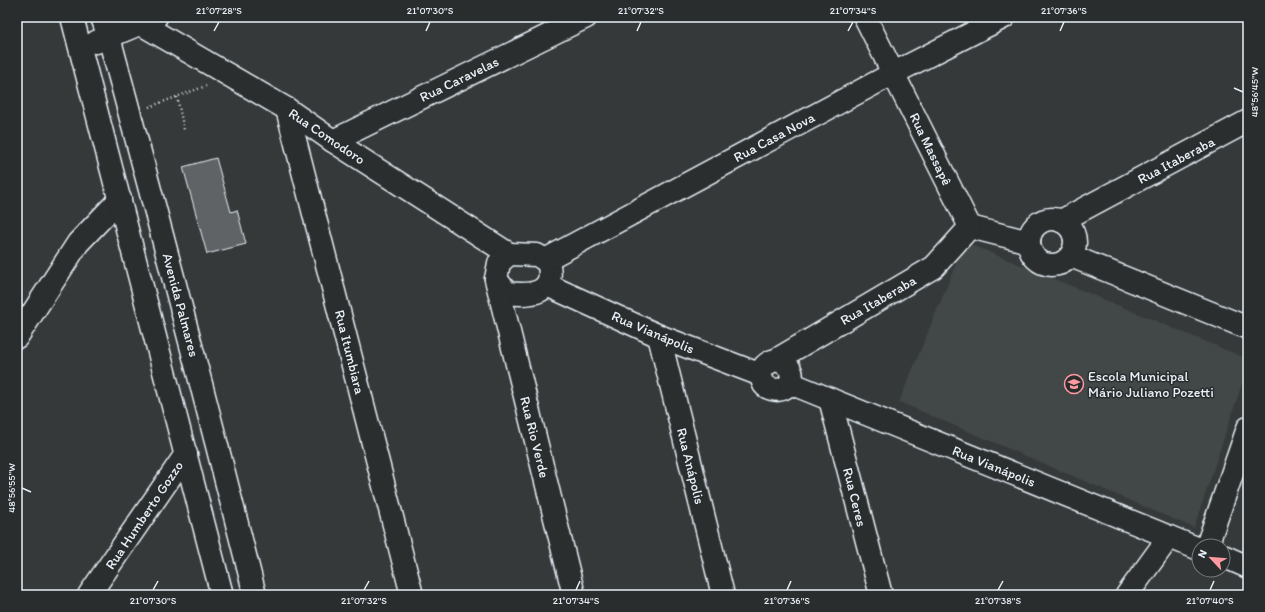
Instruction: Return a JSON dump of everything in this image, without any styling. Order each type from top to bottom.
[{"type":"street","points":[[72,17],[222,595]]},
{"type":"street","name":"Rua Caravelas","points":[[332,141],[586,17]]},
{"type":"street","name":"Rua Massapê","points":[[865,17],[970,227]]},
{"type":"street","name":"Rua Casa Nova","points":[[545,260],[894,73],[1004,17]]},
{"type":"street","points":[[80,49],[106,27],[142,19]]},
{"type":"street","name":"Rua Comodoro","points":[[142,19],[287,109],[332,141],[509,254]]},
{"type":"street","name":"Avenida Palmares","points":[[106,27],[216,440],[255,595]]},
{"type":"street","name":"Rua Itumbiara","points":[[287,109],[412,595]]},
{"type":"street","name":"Rua Itaberaba","points":[[1061,221],[1248,121]]},
{"type":"street","points":[[17,337],[78,243],[120,199]]},
{"type":"street","points":[[1054,218],[1061,221],[1066,223],[1074,233],[1075,246],[1071,256],[1061,263],[1050,265],[1040,262],[1032,253],[1029,242],[1032,230],[1041,221],[1054,218]]},
{"type":"street","points":[[970,227],[1029,242]]},
{"type":"street","name":"Rua Itaberaba","points":[[776,360],[934,267],[970,227]]},
{"type":"street","points":[[509,254],[537,255],[545,260],[548,262],[551,271],[550,279],[547,285],[540,292],[522,295],[507,293],[496,279],[498,263],[509,254]]},
{"type":"street","points":[[1071,256],[1248,328]]},
{"type":"street","name":"Rua Rio Verde","points":[[496,279],[574,595]]},
{"type":"street","name":"Rua Vianápolis","points":[[547,285],[659,336],[761,375]]},
{"type":"street","name":"Rua Anápolis","points":[[659,336],[723,595]]},
{"type":"street","points":[[776,360],[784,362],[790,367],[792,375],[790,383],[784,389],[777,391],[769,389],[763,383],[761,375],[763,368],[768,362],[776,360]]},
{"type":"street","name":"Rua Vianápolis","points":[[790,383],[1191,546]]},
{"type":"street","name":"Rua Ceres","points":[[830,399],[881,595]]},
{"type":"street","points":[[1210,538],[1248,428]]},
{"type":"street","points":[[186,454],[216,440]]},
{"type":"street","name":"Rua Humberto Gozzo","points":[[89,595],[186,454]]},
{"type":"street","points":[[1127,595],[1169,537]]},
{"type":"street","points":[[1231,554],[1248,547]]},
{"type":"street","points":[[1231,560],[1248,567]]},
{"type":"path","points":[[142,110],[206,86]]},
{"type":"path","points":[[176,97],[184,130]]},
{"type":"shaded area","name":"Escola Municipal Mário Juliano Pozetti","points":[[965,242],[1248,359],[1248,366],[1194,528],[899,402]]},
{"type":"building","points":[[216,158],[231,212],[237,210],[246,244],[207,254],[183,167]]},
{"type":"place","name":"Escola Municipal Mário Juliano Pozetti","points":[[1074,384]]}]
